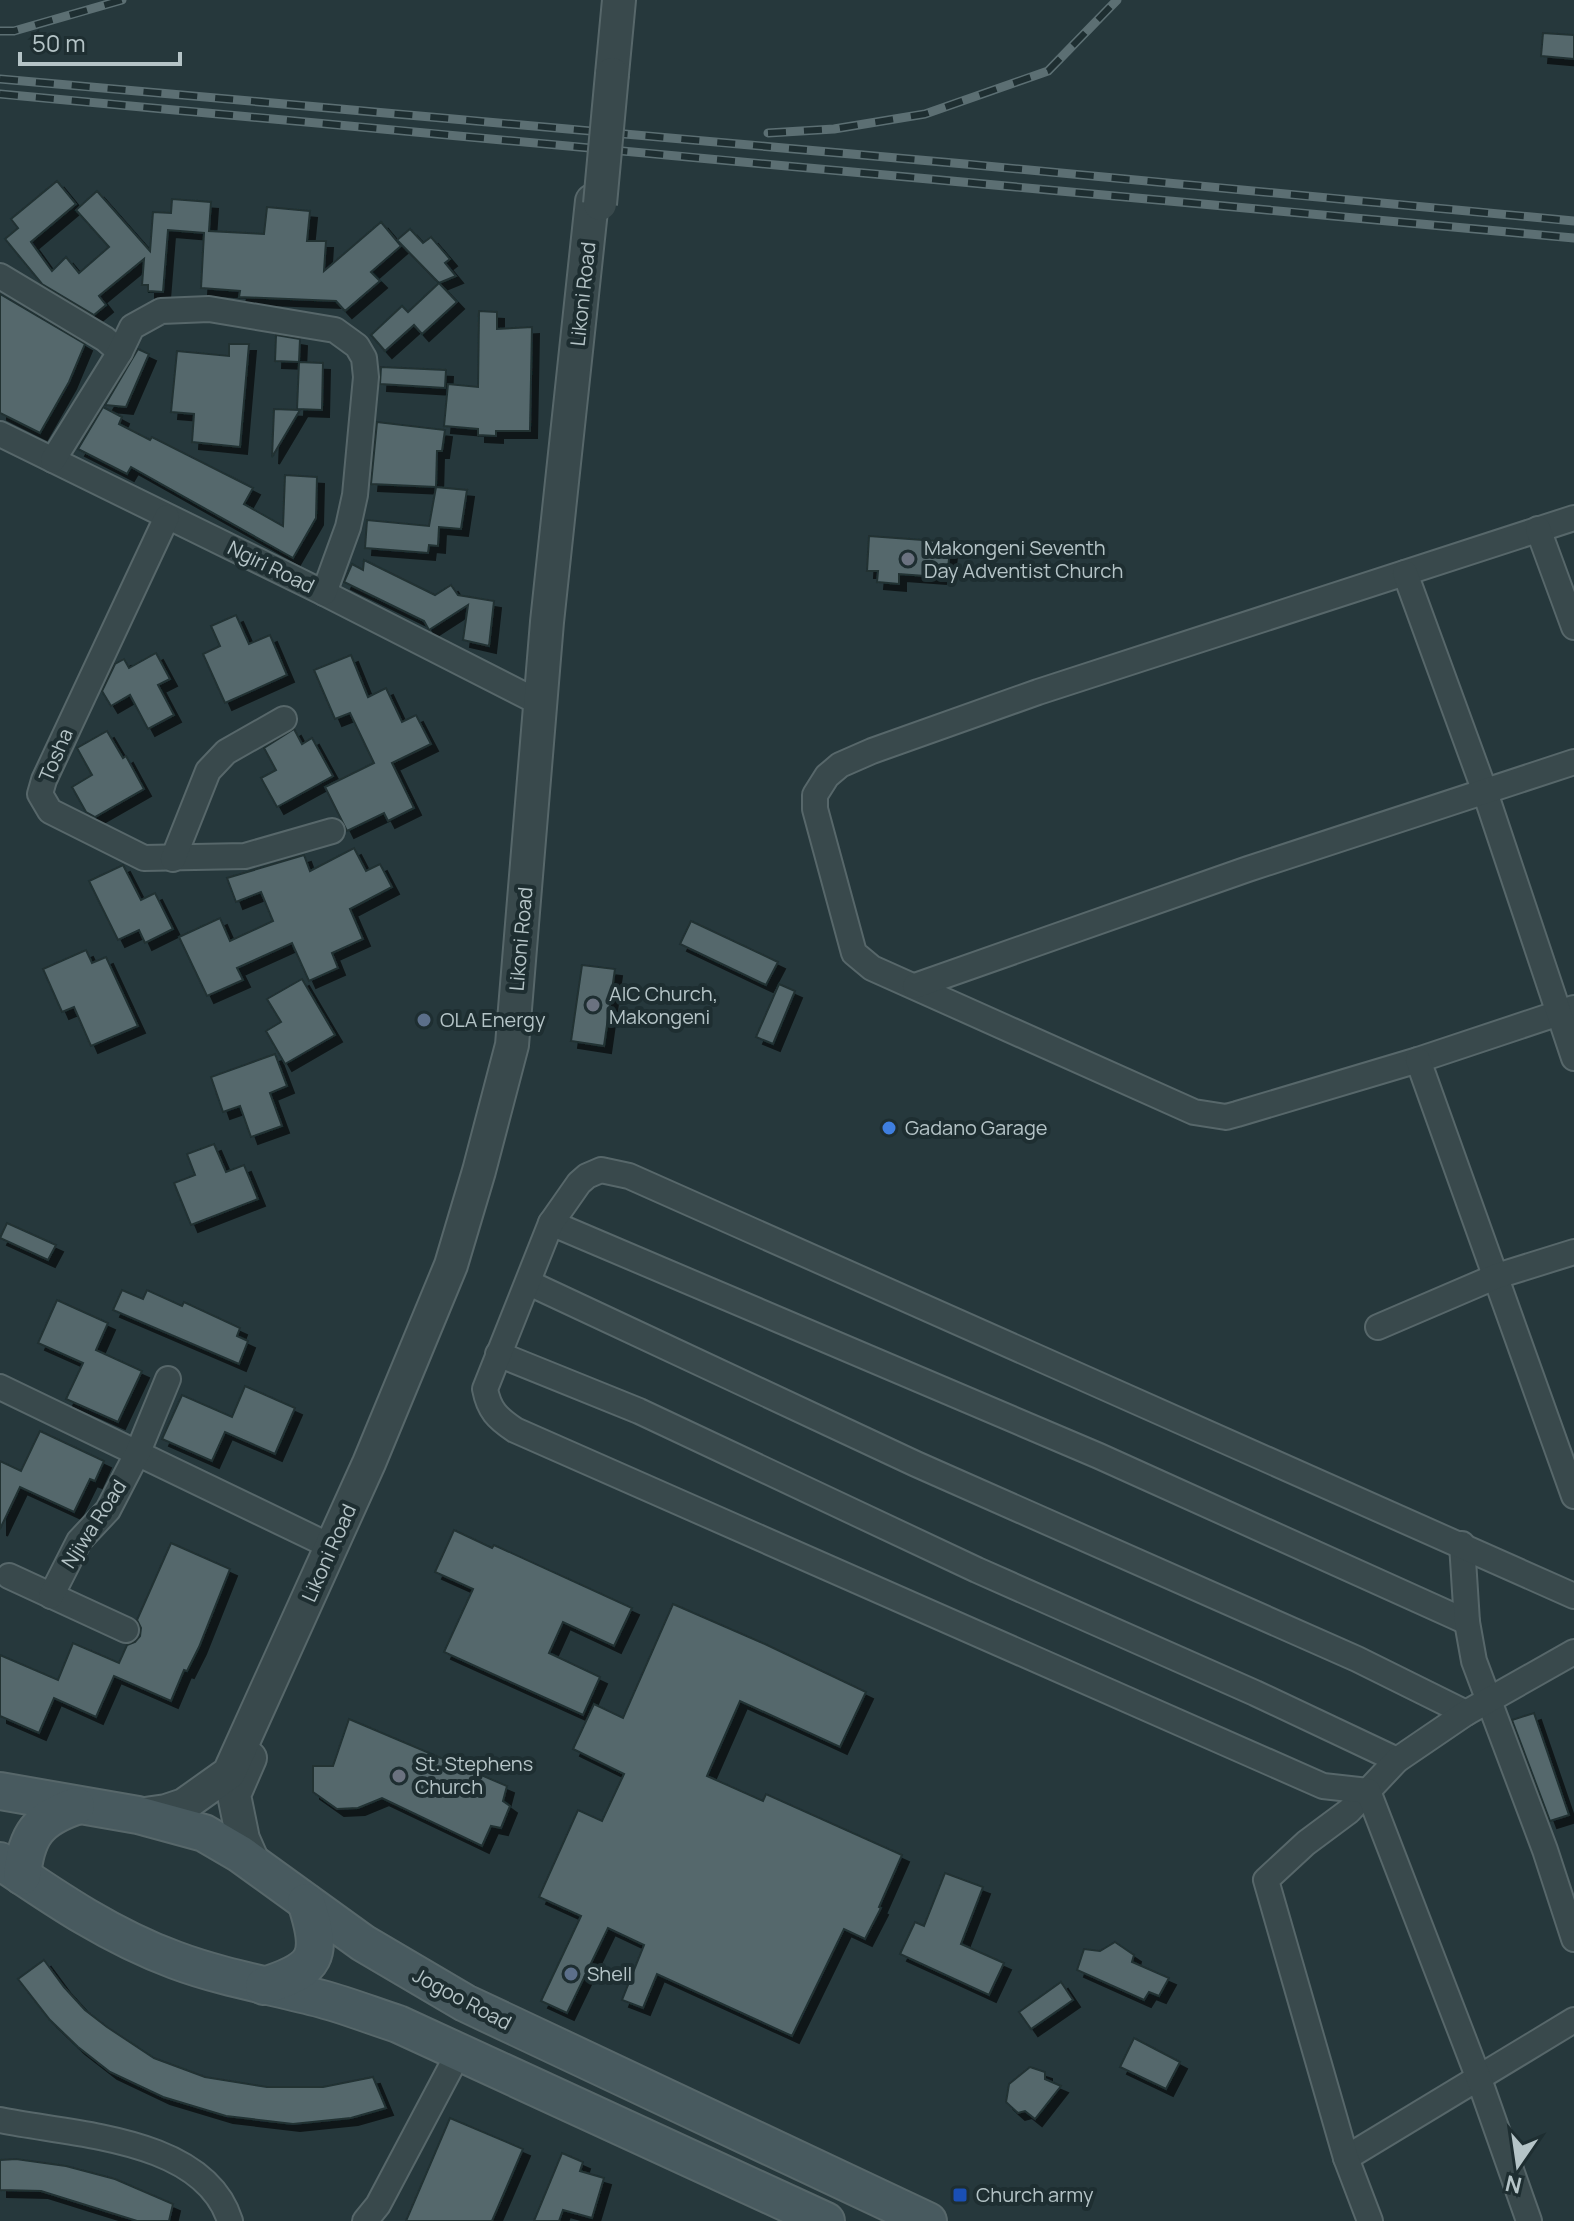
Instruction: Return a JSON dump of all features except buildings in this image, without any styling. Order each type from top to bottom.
[{"type":"main road","name":"Jogoo Road","points":[[0,1791],[138,1815],[204,1833],[254,1864],[363,1943],[465,2003],[928,2221]]},
{"type":"main road","points":[[76,1806],[44,1820],[11,1868],[66,1906],[127,1940],[228,1978],[324,1999],[398,2024],[826,2221]]},
{"type":"main road","points":[[264,1986],[295,1976],[313,1957],[314,1925],[306,1902]]},
{"type":"street","name":"Likoni Road","points":[[138,1815],[184,1805],[229,1773],[332,1547],[451,1265],[512,1045],[540,703],[596,203],[612,0]]},
{"type":"street","name":"Likoni Road","points":[[608,74],[619,0]]},
{"type":"street","name":"Likoni Road","points":[[254,1864],[243,1839],[234,1795],[400,1420],[456,1279],[506,1133],[528,1044],[561,714],[596,203]]},
{"type":"street","points":[[0,276],[105,339],[120,352]]},
{"type":"street","points":[[53,460],[120,352],[132,327],[161,311],[209,309],[335,330],[357,346],[364,358],[366,377],[355,495],[348,527],[324,593]]},
{"type":"street","name":"Ngiri Road","points":[[0,434],[540,703]]},
{"type":"street","name":"Tosha","points":[[167,517],[44,780],[40,794],[44,804],[59,817],[135,855],[173,859],[245,856],[332,831]]},
{"type":"street","points":[[1567,1011],[1237,1114],[1212,1116],[1178,1106],[872,968],[854,953],[815,809],[815,795],[827,776],[840,765],[872,751],[1038,692],[1574,518]]},
{"type":"street","points":[[1538,529],[1574,627]]},
{"type":"street","points":[[1405,573],[1567,1011],[1574,1058]]},
{"type":"street","points":[[173,859],[208,771],[226,752],[284,719]]},
{"type":"street","points":[[915,986],[1248,869],[1574,762]]},
{"type":"street","points":[[1418,1060],[1574,1496]]},
{"type":"street","points":[[1368,1791],[1323,1786],[515,1430],[500,1420],[489,1407],[485,1389],[551,1223],[579,1183],[601,1170],[616,1172],[1574,1596]]},
{"type":"street","points":[[551,1223],[1099,1456],[1467,1622]]},
{"type":"street","points":[[1378,1327],[1497,1276],[1574,1252]]},
{"type":"street","points":[[529,1283],[916,1464],[1357,1659],[1466,1713]]},
{"type":"street","points":[[498,1354],[639,1411],[977,1570],[1255,1693],[1397,1760]]},
{"type":"street","name":"Njiwa Road","points":[[51,1596],[79,1541],[108,1510],[138,1452],[168,1379]]},
{"type":"street","points":[[0,1387],[332,1547]]},
{"type":"street","points":[[1462,1544],[1467,1622],[1474,1661],[1545,1850],[1574,1939]]},
{"type":"street","points":[[9,1576],[126,1630]]},
{"type":"street","points":[[1370,2221],[1346,2158],[1266,1880],[1306,1843],[1349,1811],[1397,1760],[1466,1713],[1574,1652]]},
{"type":"street","points":[[1368,1791],[1479,2079],[1529,2221]]},
{"type":"street","points":[[1346,2158],[1574,2020]]},
{"type":"street","points":[[365,2221],[378,2205],[459,2052]]},
{"type":"street","points":[[0,2120],[118,2140],[165,2156],[199,2174],[216,2193],[230,2221]]},
{"type":"railway","points":[[0,31],[14,31],[122,0]]},
{"type":"railway","points":[[768,133],[834,129],[925,114],[1048,71],[1117,0]]},
{"type":"railway","points":[[0,79],[1574,221]]},
{"type":"railway","points":[[0,94],[1574,238]]},
{"type":"place","name":"Makongeni Seventh Day Adventist Church","points":[[908,559]]},
{"type":"place","name":"AIC Church, Makongeni","points":[[593,1005]]},
{"type":"place","name":"OLA Energy","points":[[424,1020]]},
{"type":"place","name":"Gadano Garage","points":[[889,1128]]},
{"type":"place","name":"St. Stephens Church","points":[[399,1776]]},
{"type":"place","name":"Shell","points":[[571,1974]]},
{"type":"place","name":"Church army","points":[[960,2195]]}]
